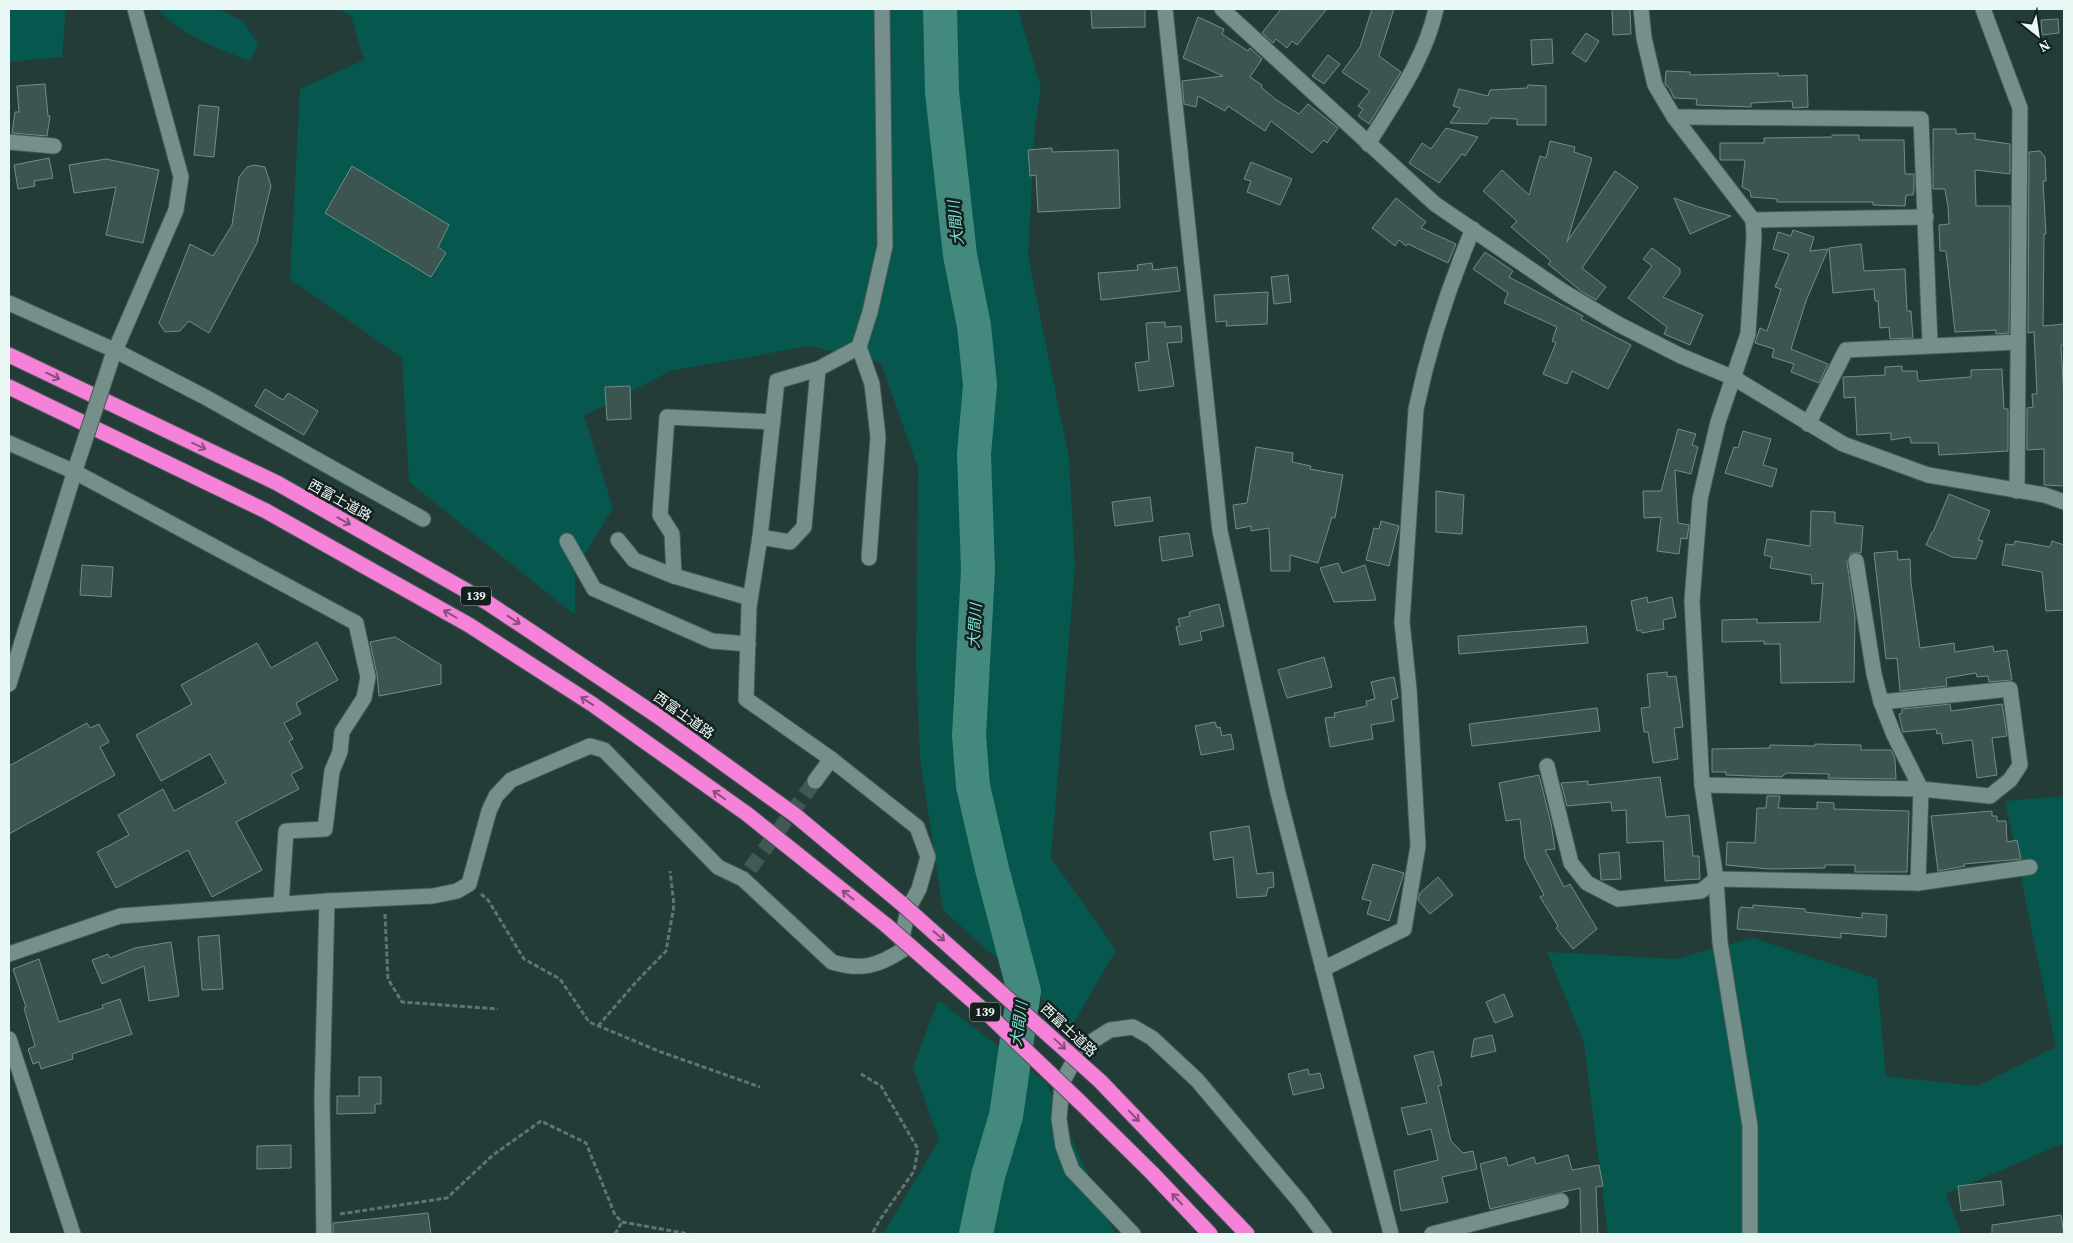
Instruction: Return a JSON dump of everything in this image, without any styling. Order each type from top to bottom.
[{"type":"highway","name":"西富士道路","points":[[9,355],[277,483],[488,603],[659,717],[795,815],[902,904],[1100,1081],[1247,1234]]},
{"type":"highway","name":"139","points":[[9,387],[266,511],[469,626],[592,704],[746,814],[886,925],[991,1018],[1081,1103],[1210,1234]]},
{"type":"street","points":[[9,684],[112,356],[176,210],[181,177],[135,9]]},
{"type":"street","points":[[868,558],[878,437],[872,384],[859,347],[870,312],[885,246],[882,9]]},
{"type":"street","points":[[1165,9],[1220,531],[1278,793],[1392,1234]]},
{"type":"street","points":[[1222,9],[1435,204],[1564,292],[1618,324],[1681,356],[1734,378],[1843,444],[1928,475],[2045,495],[2064,502]]},
{"type":"street","points":[[1368,144],[1416,66],[1430,35],[1436,9]]},
{"type":"street","points":[[1641,9],[1644,38],[1655,85],[1674,117],[1753,220],[1754,236],[1748,334],[1718,422],[1700,499],[1692,601],[1702,785],[1716,879],[1720,942],[1750,1126],[1750,1234]]},
{"type":"street","points":[[1983,9],[2020,108],[2017,491]]},
{"type":"street","points":[[1674,117],[1921,118],[1930,344]]},
{"type":"street","points":[[9,142],[54,146]]},
{"type":"street","points":[[1753,220],[1926,217]]},
{"type":"street","points":[[1323,969],[1404,929],[1418,846],[1410,699],[1402,622],[1416,409],[1423,376],[1451,281],[1473,229]]},
{"type":"street","points":[[9,303],[112,356],[205,397],[423,518]]},
{"type":"street","points":[[1808,424],[1846,350],[1930,344],[2018,342]]},
{"type":"street","points":[[9,954],[120,916],[327,901],[433,896],[457,890],[469,884],[489,811],[496,796],[511,780],[590,746],[604,750],[718,867],[746,874],[832,962],[850,968],[884,963],[904,949],[902,938],[908,909],[919,890],[928,857],[917,827],[831,759],[746,699],[750,598],[760,537],[777,381],[818,369],[859,347]]},
{"type":"street","points":[[760,537],[790,542],[804,527],[818,369]]},
{"type":"street","points":[[674,576],[672,534],[660,514],[667,417],[772,422]]},
{"type":"street","points":[[9,443],[76,468],[356,623],[368,676],[364,698],[342,732],[340,752],[332,771],[325,829],[286,831],[281,904]]},
{"type":"street","points":[[618,540],[634,560],[674,576],[750,598]]},
{"type":"street","points":[[567,541],[594,589],[712,641],[748,644]]},
{"type":"street","points":[[1856,561],[1874,674],[1881,702],[1894,735],[1921,789],[1918,883]]},
{"type":"street","points":[[1702,785],[1921,789],[1990,796],[2010,780],[2020,765],[2010,688],[1881,702]]},
{"type":"street","points":[[815,781],[831,759]]},
{"type":"street","points":[[1548,766],[1570,862],[1587,883],[1618,899],[1701,891],[1716,879],[1918,883],[2030,867]]},
{"type":"street","points":[[324,1234],[322,1217],[322,1098],[327,901]]},
{"type":"street","points":[[1133,1234],[1072,1170],[1063,1146],[1058,1119],[1062,1083],[1080,1049],[1110,1030],[1133,1027],[1152,1038],[1197,1080],[1300,1202],[1324,1234]]},
{"type":"street","points":[[9,1039],[73,1234]]},
{"type":"street","points":[[1432,1234],[1561,1201]]},
{"type":"path","points":[[598,1026],[666,951],[674,905],[670,871]]},
{"type":"path","points":[[469,884],[488,900],[524,958],[560,979],[589,1022],[661,1052],[760,1087]]},
{"type":"path","points":[[385,899],[388,979],[402,1002],[498,1009]]},
{"type":"path","points":[[861,1074],[881,1086],[918,1149],[914,1171],[872,1234]]},
{"type":"path","points":[[322,1217],[447,1198],[493,1155],[541,1121],[586,1142],[615,1215],[622,1222],[689,1234]]},
{"type":"path","points":[[615,1234],[622,1222]]},
{"type":"green space","points":[[9,9],[66,9],[62,57],[9,62]]},
{"type":"green space","points":[[158,9],[218,9],[243,21],[258,44],[250,61],[189,34]]},
{"type":"green space","points":[[339,9],[1018,9],[1041,87],[1035,127],[1028,256],[1069,458],[1075,566],[1051,858],[1116,950],[1072,1026],[943,910],[920,758],[916,666],[918,468],[881,363],[810,346],[670,371],[584,416],[613,508],[575,570],[575,615],[409,482],[402,358],[290,279],[300,89],[364,60],[351,16]]},
{"type":"green space","points":[[2064,796],[2064,1143],[1946,1194],[1961,1234],[1608,1234],[1584,1043],[1547,952],[1675,959],[1753,938],[1877,979],[1886,1076],[1977,1086],[2056,1047],[2005,801]]},
{"type":"green space","points":[[938,1000],[1046,1082],[1115,1234],[883,1234],[939,1140],[913,1067]]},
{"type":"building","points":[[1091,9],[1145,9],[1145,27],[1092,28]]},
{"type":"building","points":[[1281,9],[1327,9],[1297,45],[1292,41],[1287,48],[1276,39],[1273,43],[1262,33]]},
{"type":"building","points":[[1372,9],[1394,9],[1379,56],[1401,72],[1369,124],[1358,116],[1363,109],[1358,106],[1370,91],[1342,72],[1360,47]]},
{"type":"building","points":[[1612,9],[1630,9],[1631,34],[1613,35]]},
{"type":"building","points":[[1198,17],[1224,29],[1222,34],[1248,51],[1250,48],[1262,59],[1250,77],[1262,85],[1261,87],[1275,99],[1299,114],[1308,104],[1338,128],[1327,143],[1324,140],[1312,153],[1271,121],[1265,131],[1228,106],[1225,111],[1198,96],[1196,107],[1184,104],[1182,81],[1223,76],[1183,58]]},
{"type":"building","points":[[2058,19],[2059,33],[2042,35],[2041,20]]},
{"type":"building","points":[[1586,33],[1599,41],[1586,62],[1572,53]]},
{"type":"building","points":[[1552,39],[1553,63],[1532,65],[1531,40]]},
{"type":"building","points":[[1328,55],[1340,64],[1324,84],[1312,76]]},
{"type":"building","points":[[1666,71],[1690,72],[1690,75],[1778,73],[1778,76],[1807,75],[1808,107],[1793,108],[1792,101],[1751,103],[1751,107],[1696,105],[1697,99],[1674,98],[1670,89],[1665,84]]},
{"type":"building","points":[[45,84],[48,116],[50,116],[47,136],[12,133],[15,112],[19,112],[17,86]]},
{"type":"building","points":[[1528,85],[1546,86],[1546,125],[1517,125],[1517,119],[1491,118],[1487,124],[1450,123],[1460,108],[1453,106],[1459,89],[1488,96],[1490,90],[1527,88]]},
{"type":"building","points":[[199,105],[219,107],[214,157],[194,155]]},
{"type":"building","points":[[1446,128],[1478,137],[1465,156],[1462,154],[1439,183],[1409,163],[1422,143],[1431,149]]},
{"type":"building","points":[[1933,129],[1956,129],[1956,134],[1975,133],[1975,139],[2010,144],[2010,174],[1975,170],[1976,206],[2010,206],[2009,333],[1996,334],[1996,330],[1955,332],[1946,251],[1940,251],[1939,225],[1949,224],[1948,207],[1945,189],[1933,189]]},
{"type":"building","points":[[1832,135],[1859,135],[1859,140],[1904,140],[1905,174],[1914,174],[1913,195],[1906,195],[1905,206],[1873,205],[1873,202],[1777,202],[1777,199],[1751,197],[1750,191],[1742,187],[1745,160],[1720,160],[1720,143],[1764,143],[1764,138],[1832,137]]},
{"type":"building","points":[[1550,141],[1575,147],[1574,152],[1592,158],[1567,242],[1615,171],[1638,187],[1582,268],[1606,287],[1596,300],[1581,291],[1548,264],[1551,261],[1511,227],[1517,221],[1483,191],[1502,170],[1529,195],[1540,156],[1546,158]]},
{"type":"building","points":[[1052,148],[1052,152],[1118,150],[1120,208],[1038,212],[1036,175],[1030,176],[1028,150]]},
{"type":"building","points":[[2040,151],[2045,157],[2046,181],[2043,181],[2046,234],[2044,234],[2043,326],[2064,324],[2064,345],[2061,345],[2064,398],[2064,486],[2044,485],[2044,449],[2027,450],[2027,408],[2033,407],[2032,394],[2037,394],[2034,332],[2028,333],[2029,152]]},
{"type":"building","points":[[49,158],[53,178],[34,181],[35,186],[18,189],[14,165]]},
{"type":"building","points":[[106,159],[159,170],[143,243],[106,235],[116,187],[74,193],[69,165]]},
{"type":"building","points":[[1251,162],[1292,179],[1280,205],[1247,192],[1251,181],[1244,179]]},
{"type":"building","points":[[254,165],[265,167],[271,186],[257,243],[209,333],[189,321],[180,331],[165,332],[159,323],[190,244],[213,256],[232,225],[239,177],[247,167]]},
{"type":"building","points":[[352,166],[449,225],[438,247],[446,253],[431,277],[325,213]]},
{"type":"building","points":[[1396,198],[1426,222],[1421,228],[1456,244],[1448,263],[1408,244],[1406,246],[1399,240],[1395,246],[1372,228]]},
{"type":"building","points":[[1674,198],[1699,207],[1731,216],[1690,234]]},
{"type":"building","points":[[1793,230],[1814,237],[1810,251],[1828,249],[1806,301],[1791,349],[1828,364],[1819,383],[1791,372],[1794,364],[1772,357],[1774,349],[1755,343],[1760,328],[1767,331],[1781,289],[1775,287],[1789,254],[1773,249],[1778,232],[1791,236]]},
{"type":"building","points":[[1861,244],[1864,271],[1905,269],[1907,311],[1911,311],[1913,338],[1890,339],[1889,327],[1880,328],[1878,301],[1875,301],[1874,289],[1833,293],[1829,248]]},
{"type":"building","points":[[1652,248],[1680,269],[1680,274],[1663,297],[1703,315],[1690,345],[1664,334],[1667,327],[1628,298],[1652,266],[1643,259]]},
{"type":"building","points":[[1485,252],[1513,271],[1509,277],[1583,316],[1581,319],[1631,345],[1608,389],[1572,371],[1567,384],[1543,374],[1556,343],[1552,341],[1557,327],[1504,303],[1508,293],[1473,269]]},
{"type":"building","points":[[1152,263],[1153,270],[1177,267],[1180,291],[1101,300],[1098,273],[1138,270],[1137,265]]},
{"type":"building","points":[[1288,275],[1291,302],[1274,304],[1271,277]]},
{"type":"building","points":[[1268,292],[1267,324],[1226,326],[1227,321],[1216,322],[1214,295]]},
{"type":"building","points":[[1165,322],[1165,327],[1181,326],[1182,342],[1167,343],[1174,386],[1139,391],[1135,363],[1149,361],[1146,323]]},
{"type":"building","points":[[1902,366],[1902,371],[1917,371],[1918,381],[1971,377],[1971,370],[2002,369],[2004,409],[2008,409],[2008,451],[1939,455],[1938,443],[1911,443],[1910,437],[1891,440],[1891,433],[1857,435],[1855,397],[1844,398],[1843,377],[1885,375],[1885,367]]},
{"type":"building","points":[[630,386],[631,419],[607,420],[605,387]]},
{"type":"building","points":[[265,389],[283,400],[288,393],[318,411],[304,435],[255,406]]},
{"type":"building","points":[[1678,429],[1696,434],[1692,445],[1698,447],[1691,474],[1675,470],[1678,523],[1689,525],[1687,539],[1681,538],[1679,554],[1657,551],[1661,517],[1644,518],[1643,491],[1661,491]]},
{"type":"building","points":[[1743,431],[1771,439],[1763,465],[1777,469],[1772,487],[1725,473],[1734,447],[1738,448]]},
{"type":"building","points":[[1256,447],[1293,453],[1292,462],[1311,466],[1310,469],[1343,475],[1335,518],[1332,517],[1318,563],[1290,555],[1290,571],[1271,571],[1269,528],[1251,531],[1251,526],[1236,529],[1233,505],[1247,503]]},
{"type":"building","points":[[1436,491],[1464,495],[1462,534],[1436,532]]},
{"type":"building","points":[[1949,494],[1990,511],[1978,540],[1983,541],[1976,559],[1952,557],[1926,545]]},
{"type":"building","points":[[1150,497],[1153,521],[1115,526],[1112,502]]},
{"type":"building","points":[[1811,511],[1835,512],[1835,523],[1863,526],[1861,553],[1851,553],[1847,562],[1855,617],[1854,682],[1781,683],[1780,644],[1764,644],[1764,641],[1722,642],[1722,620],[1757,619],[1757,623],[1820,622],[1823,583],[1812,584],[1811,575],[1770,568],[1772,557],[1764,555],[1767,539],[1810,546]]},
{"type":"building","points":[[1381,521],[1399,526],[1389,566],[1366,560],[1374,528],[1379,529]]},
{"type":"building","points":[[1189,533],[1193,556],[1162,561],[1159,537]]},
{"type":"building","points":[[2015,541],[2050,547],[2052,541],[2064,545],[2064,610],[2046,611],[2042,572],[2002,565],[2006,544],[2014,545]]},
{"type":"building","points":[[1897,551],[1898,560],[1910,559],[1911,583],[1920,648],[1954,643],[1955,652],[1993,646],[1994,652],[2007,650],[2012,680],[1989,682],[1988,676],[1977,677],[1976,673],[1946,678],[1947,686],[1900,691],[1897,658],[1886,659],[1874,553]]},
{"type":"building","points":[[1338,563],[1342,573],[1365,565],[1376,600],[1334,602],[1320,568]]},
{"type":"building","points":[[82,565],[113,567],[111,597],[80,595]]},
{"type":"building","points":[[1647,597],[1648,603],[1672,597],[1676,617],[1663,620],[1664,629],[1642,633],[1641,630],[1637,631],[1631,601]]},
{"type":"building","points":[[1219,604],[1224,626],[1200,632],[1202,640],[1180,645],[1176,627],[1180,626],[1178,619],[1190,616],[1189,612]]},
{"type":"building","points":[[1586,626],[1588,643],[1459,654],[1458,636]]},
{"type":"building","points":[[395,637],[441,665],[441,684],[379,696],[370,642]]},
{"type":"building","points":[[317,642],[338,680],[296,703],[301,714],[284,723],[293,739],[289,741],[303,768],[291,774],[299,789],[236,822],[262,870],[212,897],[188,850],[116,888],[97,852],[129,835],[118,815],[163,789],[174,811],[226,783],[210,754],[161,781],[136,735],[192,704],[181,685],[257,643],[271,668]]},
{"type":"building","points":[[1324,657],[1332,687],[1287,698],[1278,670]]},
{"type":"building","points":[[1667,672],[1667,677],[1676,676],[1683,727],[1674,728],[1678,759],[1653,763],[1648,732],[1644,732],[1641,708],[1650,707],[1647,674]]},
{"type":"building","points":[[1394,677],[1398,698],[1391,700],[1394,721],[1371,725],[1373,739],[1330,747],[1325,718],[1335,717],[1334,713],[1367,706],[1366,701],[1375,699],[1371,682]]},
{"type":"building","points":[[1950,704],[1951,711],[2002,704],[2007,736],[1992,738],[1997,775],[1977,778],[1972,740],[1943,744],[1941,733],[1937,734],[1936,729],[1903,732],[1899,714],[1902,713],[1902,709]]},
{"type":"building","points":[[1597,708],[1600,731],[1472,746],[1469,724]]},
{"type":"building","points":[[1215,722],[1217,728],[1220,727],[1222,736],[1231,734],[1234,749],[1201,755],[1195,726]]},
{"type":"building","points":[[87,723],[90,728],[99,724],[109,742],[100,747],[115,775],[9,834],[9,766]]},
{"type":"building","points":[[1815,744],[1861,745],[1861,750],[1891,750],[1895,759],[1896,779],[1828,778],[1829,774],[1786,773],[1782,777],[1751,776],[1726,775],[1726,772],[1712,772],[1712,749],[1770,748],[1770,745],[1815,746]]},
{"type":"building","points":[[1539,775],[1551,823],[1555,849],[1545,850],[1564,887],[1570,884],[1597,929],[1573,949],[1556,928],[1558,926],[1540,897],[1544,895],[1525,859],[1520,819],[1506,821],[1499,783]]},
{"type":"building","points":[[1660,777],[1666,817],[1689,815],[1693,856],[1699,856],[1700,879],[1665,881],[1663,841],[1627,843],[1626,810],[1612,811],[1611,802],[1567,806],[1561,783],[1588,781],[1588,785]]},
{"type":"building","points":[[1767,796],[1780,796],[1778,808],[1817,809],[1817,802],[1834,803],[1834,809],[1909,811],[1907,872],[1855,872],[1855,865],[1825,865],[1825,868],[1769,869],[1726,865],[1727,842],[1755,843],[1757,808],[1766,808]]},
{"type":"building","points":[[1992,811],[1992,816],[1997,816],[1997,821],[2006,821],[2007,842],[2017,840],[2021,859],[1964,864],[1965,866],[1938,871],[1931,816]]},
{"type":"building","points":[[1249,826],[1257,874],[1273,872],[1274,887],[1268,888],[1266,896],[1237,898],[1233,857],[1214,860],[1210,832]]},
{"type":"building","points":[[1619,852],[1621,879],[1601,880],[1599,854]]},
{"type":"building","points":[[1373,864],[1404,873],[1389,921],[1367,914],[1371,901],[1362,899]]},
{"type":"building","points":[[1438,877],[1453,895],[1430,914],[1418,900],[1420,893]]},
{"type":"building","points":[[1753,905],[1805,909],[1805,912],[1862,918],[1862,913],[1887,915],[1886,937],[1841,933],[1841,938],[1737,929],[1741,907],[1753,908]]},
{"type":"building","points":[[219,935],[223,989],[202,990],[198,937]]},
{"type":"building","points":[[171,942],[179,996],[149,1001],[144,966],[102,984],[92,960],[108,954],[110,958],[135,948]]},
{"type":"building","points":[[39,959],[59,1022],[103,1008],[102,1005],[120,999],[132,1034],[72,1054],[73,1059],[41,1069],[39,1062],[33,1064],[28,1049],[35,1046],[24,1008],[26,1007],[13,969]]},
{"type":"building","points":[[1504,994],[1513,1016],[1495,1023],[1486,1002]]},
{"type":"building","points":[[1492,1035],[1496,1051],[1471,1057],[1474,1039]]},
{"type":"building","points":[[1433,1051],[1442,1085],[1438,1086],[1451,1141],[1463,1153],[1473,1151],[1477,1169],[1442,1177],[1448,1202],[1401,1211],[1394,1171],[1438,1160],[1431,1129],[1408,1135],[1401,1108],[1427,1103],[1414,1056]]},
{"type":"building","points":[[1308,1069],[1309,1075],[1320,1073],[1324,1088],[1293,1095],[1288,1074]]},
{"type":"building","points":[[359,1077],[381,1077],[381,1104],[375,1104],[375,1113],[337,1114],[337,1096],[359,1096]]},
{"type":"building","points":[[291,1145],[291,1168],[257,1169],[257,1146]]},
{"type":"building","points":[[1568,1155],[1572,1170],[1599,1165],[1603,1186],[1596,1187],[1598,1234],[1581,1234],[1580,1188],[1490,1209],[1480,1164],[1506,1157],[1508,1166],[1534,1157],[1536,1164]]},
{"type":"building","points":[[2001,1181],[2004,1205],[1961,1211],[1958,1186]]},
{"type":"building","points":[[428,1213],[431,1234],[333,1234],[333,1223]]},
{"type":"building","points":[[2061,1215],[2064,1234],[1992,1234],[1992,1225]]},
{"type":"waterway","name":"大間川","points":[[940,9],[942,92],[960,255],[974,326],[980,385],[974,454],[978,570],[969,736],[973,786],[992,869],[1024,991],[1006,1116],[988,1176],[976,1234]]},
{"type":"tunnel","points":[[750,869],[815,781]]}]
